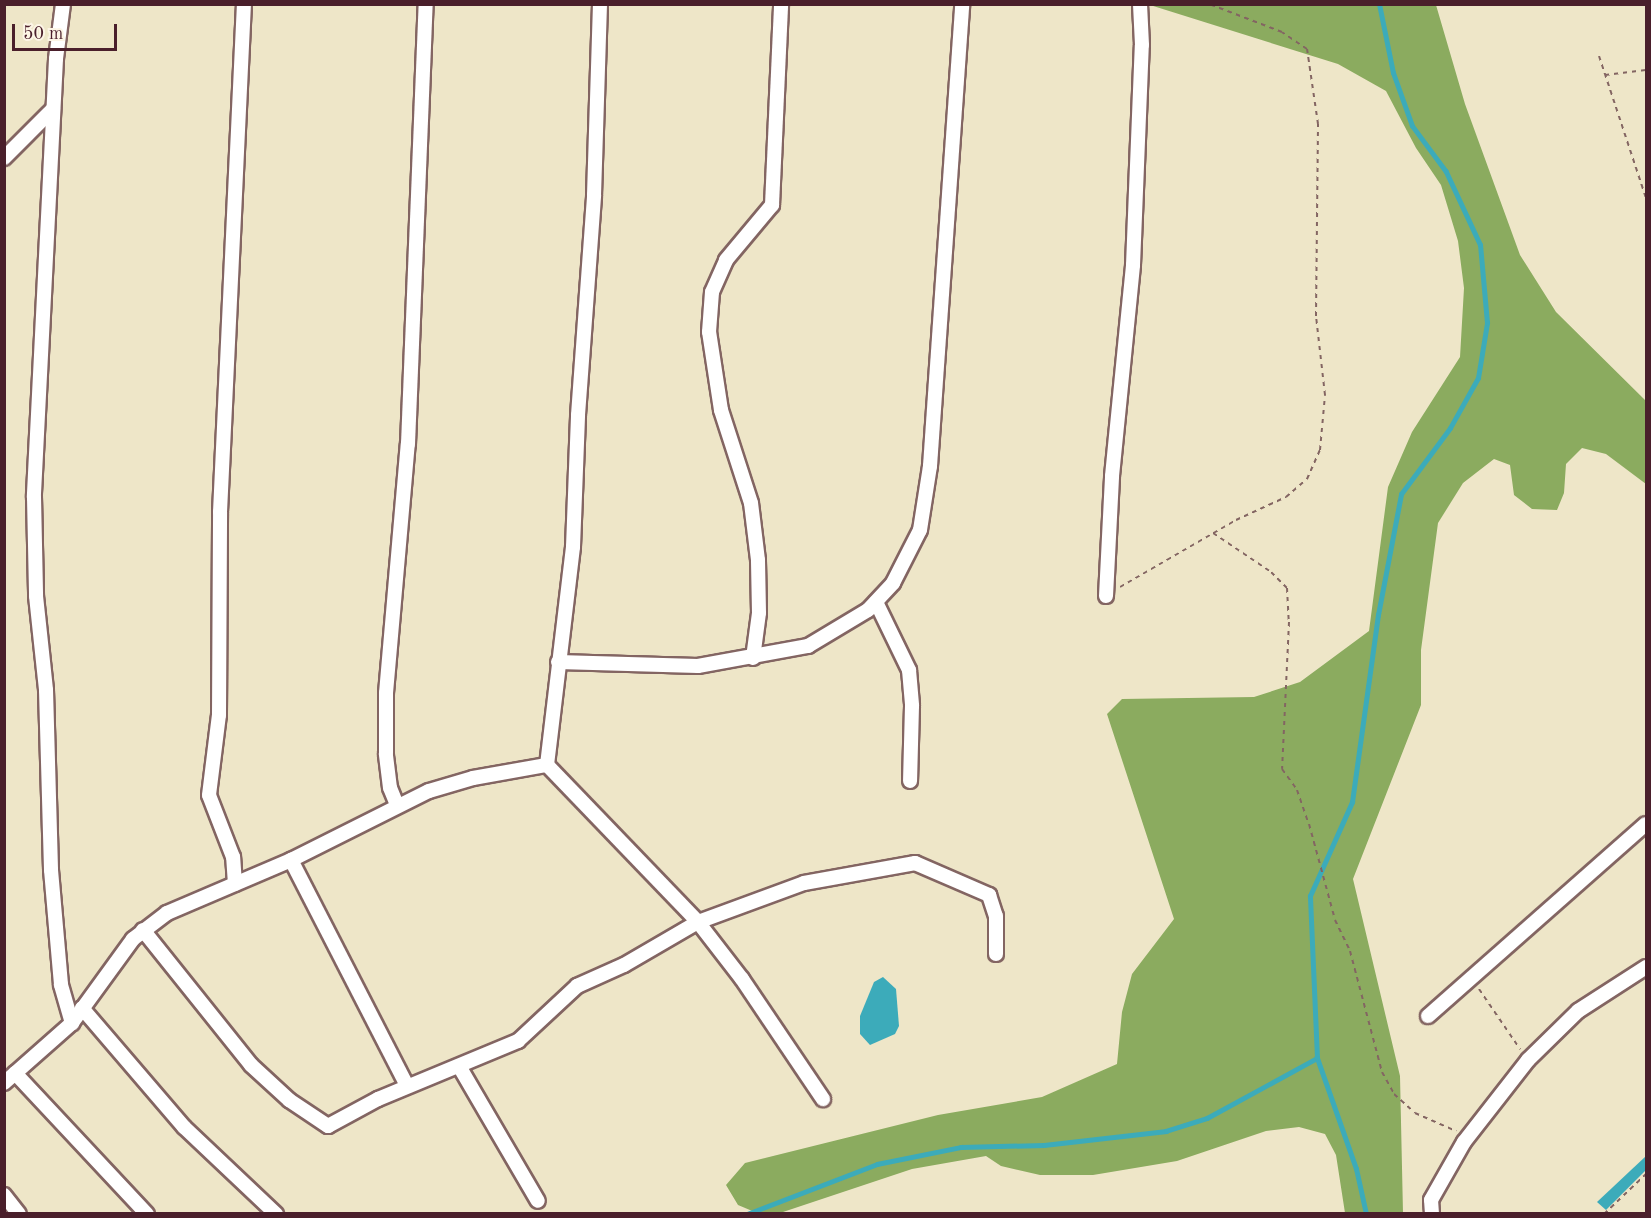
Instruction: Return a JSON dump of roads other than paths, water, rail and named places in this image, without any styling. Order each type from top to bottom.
[{"type":"street","points":[[63,4],[53,109],[34,508],[36,596],[46,690],[51,870],[62,985],[72,1023]]},
{"type":"street","points":[[235,885],[233,856],[209,795],[219,715],[220,512],[244,4]]},
{"type":"street","points":[[397,805],[390,788],[386,753],[386,693],[408,444],[426,4]]},
{"type":"street","points":[[600,4],[594,195],[578,415],[573,547],[547,765],[698,922],[742,979],[823,1099]]},
{"type":"street","points":[[753,658],[759,602],[751,503],[721,410],[709,332],[712,292],[726,260],[772,204],[781,4]]},
{"type":"street","points":[[558,662],[698,666],[753,658],[808,646],[876,602],[892,583],[920,530],[930,466],[962,4]]},
{"type":"street","points":[[1106,596],[1112,476],[1133,265],[1142,45],[1140,4]]},
{"type":"street","points":[[4,158],[53,109]]},
{"type":"street","points":[[876,602],[909,670],[912,706],[910,781]]},
{"type":"street","points":[[4,1083],[72,1023],[143,930],[167,913],[291,860],[397,805],[473,778],[547,765]]},
{"type":"street","points":[[1428,1016],[1647,824]]},
{"type":"street","points":[[291,860],[407,1086]]},
{"type":"street","points":[[143,930],[251,1065],[289,1100],[328,1126],[407,1086],[518,1041],[577,986],[624,965],[698,922],[804,883],[915,863],[989,895],[996,916],[996,954]]},
{"type":"street","points":[[1432,1214],[1431,1200],[1464,1142],[1528,1060],[1578,1011],[1647,967]]},
{"type":"street","points":[[82,1008],[184,1127],[276,1214]]},
{"type":"street","points":[[459,1066],[538,1201]]},
{"type":"street","points":[[15,1073],[147,1214]]},
{"type":"street","points":[[4,1195],[19,1214]]},
{"type":"water","points":[[883,977],[896,989],[899,1026],[895,1034],[870,1045],[860,1034],[860,1016],[874,982]]},
{"type":"water","points":[[1646,1156],[1646,1170],[1606,1210],[1597,1202]]},
{"type":"waterway","points":[[1366,1214],[1356,1169],[1317,1058],[1310,896],[1352,802],[1378,615],[1401,494],[1450,428],[1478,378],[1487,323],[1480,245],[1446,172],[1412,126],[1393,73],[1379,4]]},
{"type":"waterway","points":[[747,1214],[877,1164],[961,1147],[1044,1145],[1166,1131],[1207,1118],[1317,1058]]}]
